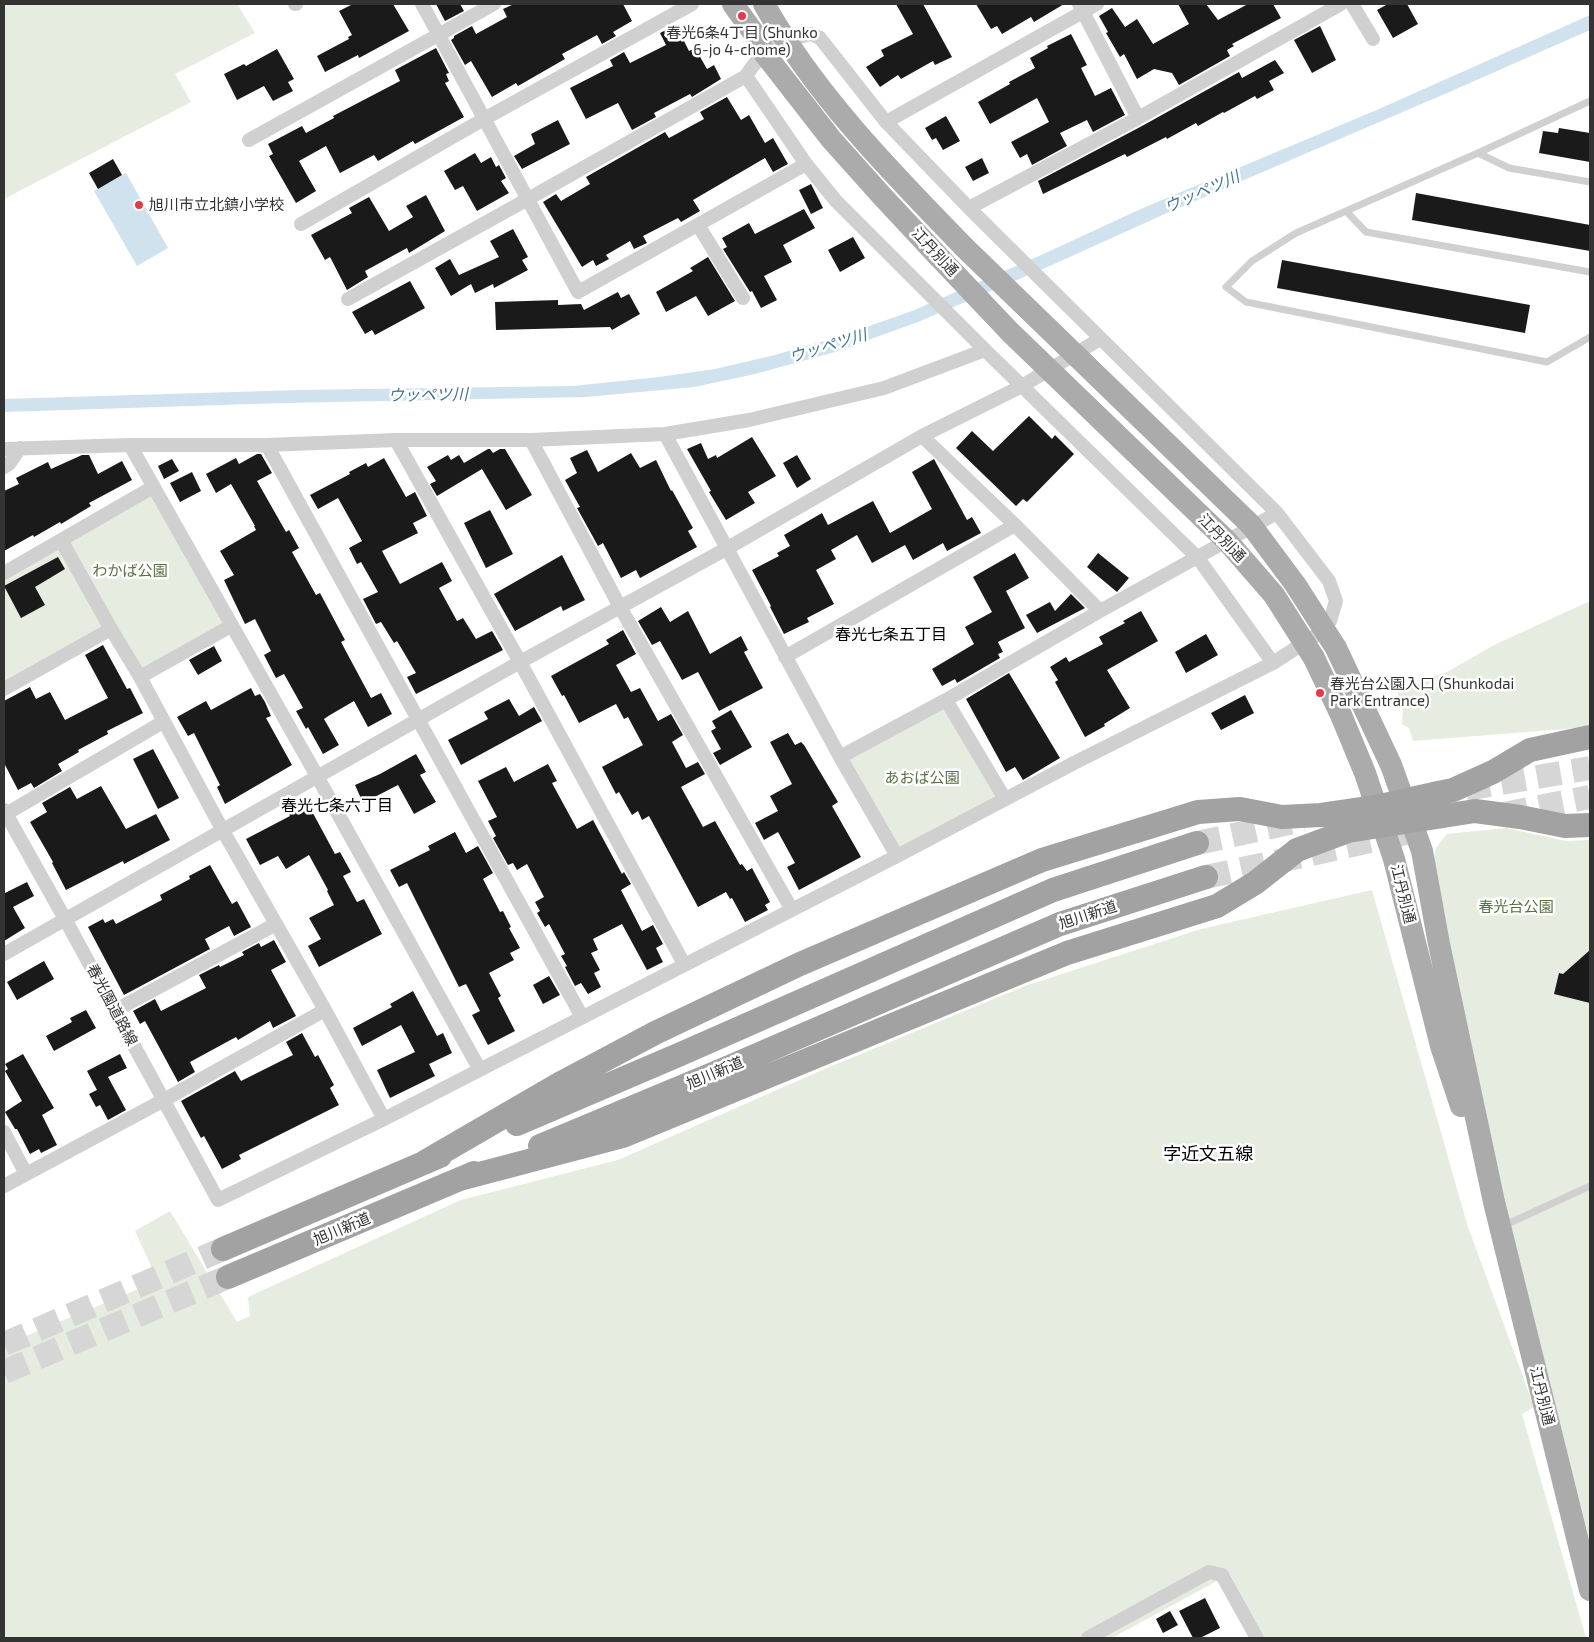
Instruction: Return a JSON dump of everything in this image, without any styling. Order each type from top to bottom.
[{"type":"highway","points":[[1407,811],[1494,772],[1530,750],[1590,737]]},
{"type":"highway","points":[[425,1162],[563,1082],[654,1033],[800,964],[1042,860],[1198,812],[1240,809],[1282,818],[1321,815],[1379,816],[1407,811],[1475,811],[1565,826],[1590,825]]},
{"type":"highway","points":[[460,1179],[623,1136],[1067,953],[1217,906],[1255,883],[1297,850],[1348,831],[1379,816]]},
{"type":"highway","name":"旭川新道","points":[[223,1249],[683,1053],[1054,890],[1197,843]]},
{"type":"highway","name":"旭川新道","points":[[228,1278],[727,1068],[1060,924],[1206,877]]},
{"type":"main road","name":"江丹別通","points":[[764,4],[786,39],[832,101],[894,175],[965,248],[1251,525],[1295,584],[1336,648],[1376,732],[1422,851],[1439,944],[1494,1202],[1590,1590]]},
{"type":"main road","name":"江丹別通","points":[[738,10],[758,39],[764,53],[832,139],[882,196],[1010,332],[1227,541],[1274,595],[1314,658],[1365,773],[1394,859],[1440,1046],[1494,1202]]},
{"type":"street","points":[[422,4],[578,292],[806,164]]},
{"type":"street","points":[[249,140],[494,4]]},
{"type":"street","points":[[301,224],[484,119],[692,4]]},
{"type":"street","points":[[738,10],[760,4]]},
{"type":"street","points":[[886,122],[1081,8],[1097,4]]},
{"type":"street","points":[[969,208],[1138,118],[1341,4]]},
{"type":"street","points":[[1352,4],[1373,39]]},
{"type":"street","points":[[1081,8],[1138,118]]},
{"type":"street","points":[[61,540],[140,677],[222,830],[325,1010],[384,1119],[897,856],[1005,798],[1273,662],[1321,632],[1330,621],[1336,601],[1329,581],[1277,513],[989,229],[886,122],[820,38],[811,34],[786,39],[764,53],[746,76],[348,299]]},
{"type":"street","points":[[746,76],[806,164],[836,201],[1198,558],[1273,662]]},
{"type":"street","points":[[698,225],[743,298]]},
{"type":"street","points":[[4,954],[520,662],[726,549],[922,436],[1022,386],[1100,339]]},
{"type":"street","points":[[4,449],[130,445],[268,445],[396,440],[531,440],[665,434],[749,420],[884,388],[981,346]]},
{"type":"street","points":[[665,434],[785,657],[897,856]]},
{"type":"street","points":[[922,436],[1015,524],[1100,611]]},
{"type":"street","points":[[396,440],[520,662],[684,964]]},
{"type":"street","points":[[531,440],[620,607],[792,910]]},
{"type":"street","points":[[130,445],[480,1070]]},
{"type":"street","points":[[268,445],[582,1016]]},
{"type":"street","points":[[4,467],[9,464],[20,448]]},
{"type":"street","points":[[4,572],[153,487]]},
{"type":"street","points":[[840,757],[946,700],[1100,611],[1277,513]]},
{"type":"street","points":[[785,657],[1015,524]]},
{"type":"street","points":[[140,677],[231,626]]},
{"type":"street","points":[[4,689],[111,629]]},
{"type":"street","points":[[946,700],[1005,798]]},
{"type":"street","points":[[5,812],[163,722]]},
{"type":"street","name":"春光園道路線","points":[[5,812],[218,1200],[384,1119]]},
{"type":"street","points":[[114,1011],[276,924]]},
{"type":"street","points":[[4,1186],[164,1100],[325,1010]]},
{"type":"street","points":[[4,1132],[26,1174]]},
{"type":"street","points":[[1088,1638],[1208,1572],[1222,1575],[1257,1638]]},
{"type":"lane","points":[[1590,101],[1478,153],[1296,233],[1252,261],[1226,287],[1246,302],[1547,362],[1590,337]]},
{"type":"lane","points":[[1478,153],[1508,168],[1590,182]]},
{"type":"lane","points":[[1346,211],[1366,232],[1590,272]]},
{"type":"lane","points":[[1500,1228],[1590,1186]]},
{"type":"green space","points":[[237,4],[255,33],[175,74],[191,102],[4,199],[4,5]]},
{"type":"green space","name":"わかば公園","points":[[153,487],[231,626],[140,677],[111,630],[4,689],[4,573]]},
{"type":"green space","points":[[1590,601],[1590,727],[1413,741],[1409,728],[1402,724],[1403,710],[1397,691],[1449,671],[1494,645]]},
{"type":"green space","name":"あおば公園","points":[[946,700],[1005,799],[897,856],[840,757]]},
{"type":"green space","name":"春光台公園","points":[[1506,828],[1566,841],[1590,840],[1590,1547],[1501,1202],[1432,868],[1436,848],[1447,834]]},
{"type":"green space","points":[[1372,890],[1467,1224],[1534,1407],[1522,1414],[1586,1638],[1265,1638],[1230,1574],[1112,1638],[4,1638],[4,1345],[158,1281],[135,1231],[170,1211],[237,1322],[250,1316],[248,1297],[461,1200],[618,1160],[820,1071],[1025,986],[1201,929]]},
{"type":"water","name":"ウッペツ川","points":[[1590,15],[1590,30],[1167,213],[1052,265],[918,322],[835,352],[755,374],[694,387],[586,397],[284,403],[4,412],[4,399],[300,390],[573,386],[715,369],[771,356],[835,338],[912,311],[1143,208],[1379,109]]},
{"type":"water","points":[[126,173],[168,248],[137,266],[94,191]]},
{"type":"building","points":[[353,4],[393,4],[409,31],[359,58],[358,55],[325,72],[317,56],[349,39],[348,37],[352,35],[339,11]]},
{"type":"building","points":[[436,4],[460,4],[464,11],[445,21]]},
{"type":"building","points":[[514,4],[623,4],[632,21],[613,32],[616,36],[602,44],[597,35],[562,54],[565,59],[518,86],[516,83],[492,97],[471,61],[465,65],[451,40],[454,36],[472,26],[476,34],[507,17],[503,9]]},
{"type":"building","points":[[896,4],[923,4],[952,57],[935,65],[933,61],[901,79],[898,75],[880,87],[866,67],[884,56],[881,50],[913,34]]},
{"type":"building","points":[[976,4],[1064,4],[1034,22],[1031,17],[1002,34],[997,26],[991,29]]},
{"type":"building","points":[[1178,4],[1206,4],[1218,20],[1248,4],[1273,4],[1281,18],[1232,44],[1234,46],[1227,50],[1230,56],[1179,85],[1172,73],[1154,69],[1137,79],[1124,54],[1120,57],[1106,33],[1108,32],[1099,16],[1112,8],[1125,27],[1137,19],[1153,44],[1189,24]]},
{"type":"building","points":[[1388,4],[1407,4],[1418,24],[1393,38],[1377,10]]},
{"type":"building","points":[[676,25],[689,51],[695,48],[707,69],[714,65],[721,79],[692,97],[690,94],[654,113],[656,117],[632,130],[618,103],[586,119],[570,88],[613,66],[610,60],[624,52],[630,63],[666,45],[660,33]]},
{"type":"building","points":[[1320,26],[1336,60],[1312,73],[1294,40]]},
{"type":"building","points":[[1071,34],[1087,65],[1081,68],[1095,96],[1111,88],[1125,115],[1093,132],[1087,120],[1060,133],[1067,146],[1032,165],[1027,154],[1020,158],[1011,142],[1049,122],[1037,98],[990,124],[978,102],[1035,68],[1030,58],[1048,48],[1047,46]]},
{"type":"building","points":[[436,48],[449,73],[446,74],[449,81],[445,83],[464,117],[415,144],[413,141],[378,161],[374,155],[340,173],[326,146],[299,161],[316,191],[296,203],[269,156],[273,154],[268,144],[302,126],[306,133],[334,118],[333,116],[400,81],[395,70]]},
{"type":"building","points":[[277,49],[294,79],[288,82],[293,91],[273,101],[264,86],[237,100],[224,74],[244,64],[246,66]]},
{"type":"building","points":[[1275,60],[1284,73],[1269,81],[1274,90],[1257,99],[1255,96],[1198,126],[1196,123],[1167,139],[1166,137],[1127,157],[1125,154],[1043,194],[1038,181],[1239,72],[1242,78]]},
{"type":"building","points":[[727,97],[741,120],[749,115],[765,143],[773,138],[788,164],[773,172],[765,158],[693,200],[700,211],[681,222],[678,218],[643,236],[647,243],[634,249],[630,241],[606,255],[609,259],[596,266],[593,260],[582,267],[543,202],[556,194],[561,201],[590,184],[586,177],[665,132],[669,138],[704,119],[700,112]]},
{"type":"building","points":[[946,116],[960,141],[943,150],[936,138],[932,140],[925,128]]},
{"type":"building","points":[[558,120],[570,144],[522,169],[514,156],[535,144],[531,134]]},
{"type":"building","points":[[1559,128],[1590,133],[1590,162],[1539,153],[1543,131],[1558,133]]},
{"type":"building","points":[[475,153],[481,163],[491,157],[496,167],[499,165],[506,178],[501,181],[509,193],[477,211],[463,186],[455,190],[444,171]]},
{"type":"building","points":[[982,158],[989,173],[973,181],[965,167]]},
{"type":"building","points":[[113,159],[122,175],[98,189],[89,173]]},
{"type":"building","points":[[811,184],[823,208],[811,214],[799,190]]},
{"type":"building","points":[[1416,193],[1590,225],[1590,251],[1412,220]]},
{"type":"building","points":[[426,195],[445,231],[409,253],[407,248],[365,271],[368,277],[347,290],[330,257],[325,260],[311,235],[352,213],[349,208],[369,197],[389,231],[413,217],[406,206]]},
{"type":"building","points":[[804,209],[815,228],[783,245],[792,262],[764,276],[777,300],[761,308],[752,291],[750,292],[723,249],[727,247],[722,238],[749,223],[755,234]]},
{"type":"building","points":[[513,229],[528,257],[522,260],[528,270],[494,288],[493,284],[475,293],[471,284],[451,296],[435,268],[450,259],[459,275],[499,257],[490,241]]},
{"type":"building","points":[[853,237],[865,258],[840,272],[828,250]]},
{"type":"building","points":[[708,257],[735,301],[708,316],[696,296],[666,312],[656,292],[693,271],[690,268]]},
{"type":"building","points":[[1282,260],[1530,305],[1525,333],[1277,288]]},
{"type":"building","points":[[410,281],[425,308],[375,335],[372,330],[365,334],[352,312]]},
{"type":"building","points":[[618,292],[621,298],[629,294],[640,314],[612,330],[610,327],[496,330],[495,302],[558,300],[558,305],[581,304],[584,310]]},
{"type":"building","points":[[1029,416],[1052,439],[1055,435],[1074,454],[1027,502],[1023,499],[1016,506],[956,448],[972,431],[993,451]]},
{"type":"building","points":[[752,437],[776,476],[748,492],[755,503],[726,520],[687,449],[701,443],[708,459],[716,455],[717,458]]},
{"type":"building","points":[[488,449],[493,453],[500,449],[505,449],[532,495],[506,510],[482,469],[437,496],[430,484],[436,481],[427,467],[448,455],[451,460],[459,455],[464,463]]},
{"type":"building","points":[[587,450],[598,472],[631,453],[640,468],[656,460],[671,491],[693,528],[688,531],[697,547],[640,578],[636,570],[621,578],[603,543],[598,546],[577,508],[580,507],[565,480],[577,473],[570,458]]},
{"type":"building","points":[[257,454],[261,454],[272,473],[257,481],[286,532],[289,530],[299,548],[292,552],[316,595],[320,593],[345,640],[341,642],[371,698],[381,693],[392,714],[368,727],[354,701],[324,719],[339,745],[323,754],[308,727],[306,729],[296,711],[303,708],[284,674],[276,678],[264,655],[271,651],[255,619],[245,624],[224,580],[234,575],[220,551],[256,530],[231,484],[216,493],[206,474],[236,458],[239,464]]},
{"type":"building","points":[[82,455],[89,455],[98,474],[122,461],[132,480],[89,503],[91,506],[61,524],[60,522],[4,551],[4,491],[19,484],[16,478],[48,462],[51,469]]},
{"type":"building","points":[[797,455],[811,479],[797,488],[783,463]]},
{"type":"building","points":[[384,458],[406,497],[415,492],[427,516],[413,523],[418,533],[382,551],[400,584],[442,562],[452,581],[439,588],[457,621],[463,618],[476,639],[492,631],[503,650],[416,694],[407,677],[416,673],[397,641],[394,643],[381,622],[376,624],[363,599],[378,592],[361,562],[357,564],[349,548],[362,541],[338,498],[318,509],[310,495],[350,474],[349,472],[366,463],[368,467]]},
{"type":"building","points":[[172,459],[179,471],[164,479],[158,466]]},
{"type":"building","points":[[934,459],[967,520],[972,517],[981,533],[947,551],[943,543],[913,560],[905,545],[872,563],[857,535],[831,550],[836,559],[816,570],[834,604],[807,618],[809,622],[784,634],[752,570],[779,556],[777,553],[790,546],[784,535],[822,513],[828,525],[873,501],[890,533],[932,509],[912,472]]},
{"type":"building","points":[[192,472],[201,491],[180,502],[170,483]]},
{"type":"building","points":[[490,510],[513,554],[486,568],[464,523]]},
{"type":"building","points":[[1015,553],[1029,578],[1006,591],[1025,628],[998,642],[1003,652],[998,654],[1000,658],[957,683],[955,679],[942,686],[932,669],[974,644],[965,627],[992,612],[973,577]]},
{"type":"building","points":[[1098,553],[1129,578],[1117,592],[1087,567]]},
{"type":"building","points":[[562,555],[585,600],[563,611],[561,606],[515,631],[494,594]]},
{"type":"building","points":[[58,557],[65,569],[35,587],[45,605],[21,618],[4,586]]},
{"type":"building","points":[[1071,594],[1085,608],[1037,633],[1026,615],[1050,602],[1055,611]]},
{"type":"building","points":[[661,607],[670,622],[688,611],[710,654],[741,636],[748,650],[744,652],[763,688],[719,711],[698,672],[682,680],[660,641],[652,645],[638,621]]},
{"type":"building","points":[[1141,611],[1158,641],[1107,670],[1130,708],[1104,724],[1105,726],[1085,737],[1055,682],[1058,680],[1050,667],[1066,657],[1069,662],[1103,644],[1099,637],[1125,623],[1123,621]]},
{"type":"building","points":[[623,630],[636,654],[616,665],[631,692],[640,688],[658,721],[671,714],[683,735],[672,742],[686,768],[698,762],[705,774],[681,787],[703,827],[715,821],[740,865],[742,864],[747,871],[752,868],[770,902],[765,905],[768,910],[745,922],[732,898],[730,899],[726,892],[698,907],[649,816],[642,820],[638,811],[632,815],[619,792],[616,794],[602,767],[643,745],[628,717],[624,719],[616,704],[579,723],[551,676],[609,644],[606,640]]},
{"type":"building","points":[[1206,634],[1218,655],[1186,673],[1175,652]]},
{"type":"building","points":[[103,645],[127,689],[130,688],[143,713],[107,731],[108,734],[78,750],[79,752],[58,764],[62,771],[34,788],[31,783],[18,790],[4,763],[4,701],[30,687],[36,699],[50,692],[65,720],[108,698],[85,655]]},
{"type":"building","points":[[214,646],[222,661],[198,675],[189,660]]},
{"type":"building","points":[[1009,673],[1060,758],[1023,780],[1015,767],[1006,772],[966,699]]},
{"type":"building","points":[[251,688],[255,696],[260,694],[265,702],[271,716],[266,718],[292,765],[225,804],[217,787],[220,785],[194,733],[188,736],[177,717],[206,701],[211,710]]},
{"type":"building","points":[[1245,695],[1254,713],[1221,730],[1211,713]]},
{"type":"building","points":[[509,699],[519,716],[534,707],[542,721],[461,765],[448,740],[488,719],[484,712]]},
{"type":"building","points":[[731,710],[752,747],[720,765],[713,753],[721,749],[711,731],[716,728],[712,721]]},
{"type":"building","points":[[788,733],[795,745],[801,742],[804,745],[838,802],[832,806],[861,857],[799,890],[787,867],[795,863],[778,832],[764,840],[755,823],[778,811],[770,796],[792,784],[770,742]]},
{"type":"building","points":[[153,749],[179,798],[158,809],[133,759]]},
{"type":"building","points":[[416,754],[426,772],[420,775],[436,802],[414,814],[398,785],[363,803],[355,785],[380,774]]},
{"type":"building","points":[[548,764],[557,781],[552,783],[577,829],[593,820],[622,874],[624,872],[631,884],[621,890],[642,931],[653,925],[663,944],[656,948],[663,962],[647,970],[622,924],[593,939],[598,950],[591,953],[600,970],[594,973],[601,987],[588,994],[581,983],[575,986],[561,956],[565,954],[549,924],[545,927],[537,913],[540,911],[535,902],[544,897],[527,864],[517,870],[513,863],[508,865],[493,838],[496,836],[488,821],[497,817],[478,781],[506,767],[514,782]]},
{"type":"building","points":[[101,786],[126,829],[156,814],[170,840],[124,864],[123,861],[66,890],[53,862],[30,822],[47,812],[42,803],[70,787],[77,799]]},
{"type":"building","points":[[308,804],[335,854],[340,852],[351,872],[343,876],[357,902],[364,899],[382,934],[319,967],[308,946],[321,939],[309,918],[334,905],[309,855],[286,869],[278,856],[260,865],[246,839],[290,816],[289,814]]},
{"type":"building","points":[[455,832],[466,853],[478,846],[493,873],[483,879],[500,912],[503,911],[511,927],[509,928],[520,948],[510,953],[514,960],[489,973],[501,996],[498,998],[515,1031],[488,1045],[472,1015],[480,1011],[466,984],[459,987],[407,883],[399,887],[390,870],[430,850],[428,846]]},
{"type":"building","points":[[210,865],[232,904],[237,901],[251,927],[234,936],[229,926],[205,939],[210,949],[124,995],[88,927],[103,919],[105,923],[113,919],[116,924],[162,900],[160,895],[190,879],[189,876]]},
{"type":"building","points":[[27,882],[34,896],[13,907],[25,928],[4,941],[4,892]]},
{"type":"building","points":[[274,940],[286,962],[271,970],[296,1016],[273,1028],[270,1021],[238,1040],[236,1037],[190,1062],[195,1072],[178,1082],[145,1021],[140,1024],[133,1011],[155,999],[161,1011],[206,988],[199,975],[244,955],[242,952],[259,943],[261,947]]},
{"type":"building","points":[[1590,950],[1590,1003],[1554,994],[1559,973],[1563,974]]},
{"type":"building","points":[[44,961],[54,979],[17,1000],[7,982]]},
{"type":"building","points":[[549,976],[560,995],[543,1004],[533,985]]},
{"type":"building","points":[[413,991],[437,1036],[443,1033],[452,1053],[429,1064],[435,1076],[390,1098],[377,1070],[415,1052],[401,1025],[362,1046],[353,1028],[392,1007],[390,1004]]},
{"type":"building","points":[[86,1010],[96,1028],[54,1051],[46,1036],[72,1022],[70,1018]]},
{"type":"building","points":[[302,1033],[315,1057],[318,1055],[334,1085],[330,1088],[339,1105],[239,1155],[241,1159],[222,1169],[204,1136],[201,1138],[181,1101],[235,1071],[241,1081],[293,1055],[286,1042]]},
{"type":"building","points":[[23,1054],[54,1108],[42,1115],[57,1145],[41,1153],[39,1149],[30,1154],[17,1129],[15,1129],[5,1112],[22,1101],[5,1071],[8,1069],[5,1064]]},
{"type":"building","points":[[120,1054],[127,1068],[108,1077],[126,1110],[108,1120],[100,1105],[96,1107],[89,1094],[97,1090],[87,1071]]},
{"type":"building","points":[[1205,1598],[1220,1628],[1200,1638],[1193,1638],[1179,1611]]},
{"type":"building","points":[[1170,1611],[1178,1625],[1163,1633],[1156,1619]]},
{"type":"tunnel","points":[[1466,789],[1590,768]]},
{"type":"tunnel","points":[[1504,814],[1590,797]]},
{"type":"tunnel","points":[[1197,843],[1303,820]]},
{"type":"tunnel","points":[[1206,877],[1407,833]]},
{"type":"tunnel","points":[[4,1344],[223,1249]]},
{"type":"tunnel","points":[[4,1372],[228,1277]]},
{"type":"place","name":"春光6条4丁目 (Shunko 6-jo 4-chome)","points":[[742,16]]},
{"type":"place","name":"旭川市立北鎮小学校","points":[[139,205]]},
{"type":"place","name":"春光台公園入口 (Shunkodai Park Entrance)","points":[[1320,693]]},
{"type":"district","name":"春光七条五丁目","points":[[891,635]]},
{"type":"district","name":"春光七条六丁目","points":[[337,806]]},
{"type":"district","name":"字近文五線","points":[[1208,1154]]}]
